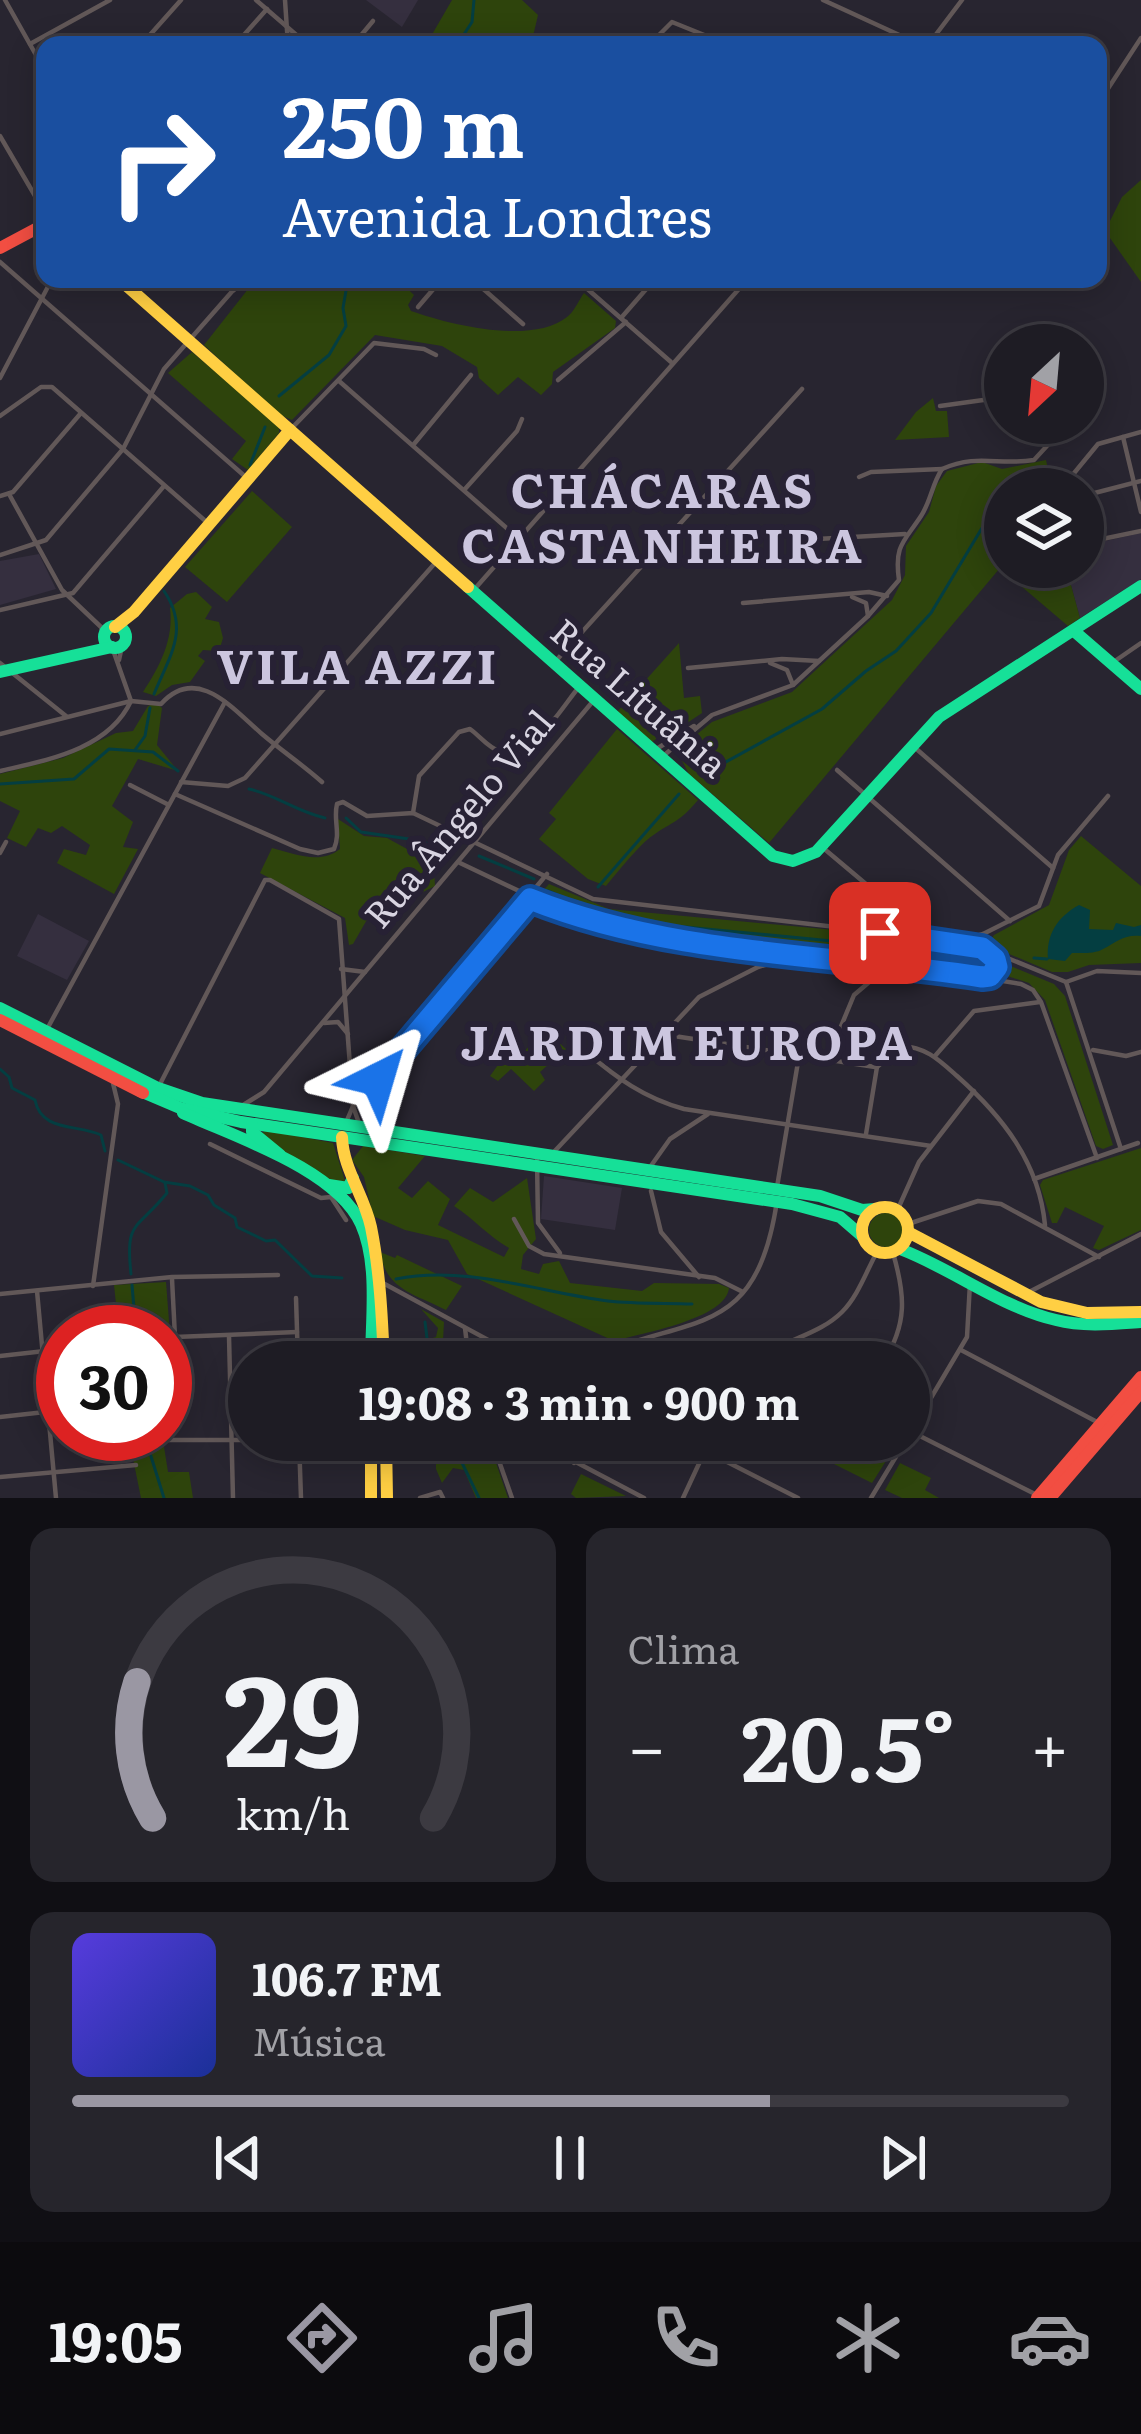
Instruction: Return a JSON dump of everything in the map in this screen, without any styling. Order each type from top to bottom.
[{"type":"street","points":[[5,0],[36,55]]},
{"type":"street","points":[[45,36],[110,0]]},
{"type":"street","points":[[148,36],[181,0]]},
{"type":"street","points":[[256,0],[298,36]]},
{"type":"street","points":[[285,0],[287,36]]},
{"type":"street","points":[[823,0],[905,36]]},
{"type":"street","points":[[932,36],[962,0]]},
{"type":"street","points":[[243,36],[267,9]]},
{"type":"street","points":[[360,36],[373,21]]},
{"type":"street","points":[[658,36],[672,22],[707,36]]},
{"type":"street","points":[[1107,90],[1141,38]]},
{"type":"street","points":[[30,44],[36,41]]},
{"type":"street","points":[[0,136],[36,198]]},
{"type":"street","points":[[0,248],[36,229]]},
{"type":"street","points":[[0,262],[248,479]]},
{"type":"street","points":[[0,378],[47,288]]},
{"type":"street","name":"Rua Lituânia","points":[[129,288],[773,856],[783,861],[806,860],[822,847]]},
{"type":"street","points":[[418,307],[434,288]]},
{"type":"street","points":[[482,288],[524,324]]},
{"type":"street","points":[[586,288],[673,364]]},
{"type":"street","points":[[558,380],[623,320],[648,288]]},
{"type":"street","points":[[0,555],[39,545],[123,448],[164,368],[234,290]]},
{"type":"street","points":[[472,592],[737,290]]},
{"type":"street","points":[[3,669],[113,639],[290,430],[378,342],[436,355]]},
{"type":"street","points":[[412,445],[471,375]]},
{"type":"street","points":[[339,381],[518,538]]},
{"type":"street","points":[[0,416],[47,386],[210,526]]},
{"type":"street","points":[[554,664],[802,389]]},
{"type":"street","points":[[940,406],[984,400]]},
{"type":"street","points":[[0,496],[9,494],[81,413]]},
{"type":"street","points":[[464,490],[522,419]]},
{"type":"street","points":[[1078,468],[1098,444],[1141,432]]},
{"type":"street","points":[[1123,437],[1141,512]]},
{"type":"street","points":[[860,477],[871,472],[942,469],[964,459],[1034,460],[1049,444]]},
{"type":"street","points":[[657,755],[727,709],[793,685],[868,616],[899,580],[898,550],[922,515],[942,469]]},
{"type":"street","points":[[1104,491],[1137,482]]},
{"type":"street","points":[[0,610],[74,593],[164,486]]},
{"type":"street","points":[[0,771],[78,750],[98,739],[131,701],[113,639],[66,594],[9,494]]},
{"type":"street","points":[[1104,539],[1141,531]]},
{"type":"street","points":[[800,540],[905,534]]},
{"type":"street","points":[[181,782],[228,786],[245,778],[438,561]]},
{"type":"street","points":[[923,968],[914,951],[922,938],[919,928],[822,847],[948,710],[1141,586]]},
{"type":"street","points":[[743,603],[869,592],[887,596]]},
{"type":"street","points":[[847,595],[866,603],[868,616]]},
{"type":"street","points":[[1074,631],[1141,689]]},
{"type":"street","points":[[1112,663],[1141,643]]},
{"type":"street","points":[[688,668],[782,659],[819,661]]},
{"type":"street","points":[[764,663],[782,666],[793,685]]},
{"type":"street","points":[[3,669],[66,716]]},
{"type":"street","points":[[0,734],[131,701],[160,704],[170,692],[186,687],[210,692],[225,702],[322,782]]},
{"type":"street","points":[[413,813],[419,776],[464,729],[507,753],[520,751],[579,687]]},
{"type":"street","name":"Rua Ângelo Vial","points":[[254,1117],[265,1092],[594,700]]},
{"type":"street","points":[[46,1031],[225,702]]},
{"type":"street","points":[[534,740],[549,754]]},
{"type":"street","points":[[913,746],[1053,868]]},
{"type":"street","points":[[837,770],[1010,921]]},
{"type":"street","points":[[130,785],[168,805]]},
{"type":"street","points":[[175,794],[272,840],[319,853],[334,849],[338,841],[334,817],[340,802],[370,817],[413,813],[604,902],[982,948],[1066,982],[1097,971],[1141,973]]},
{"type":"street","points":[[952,943],[983,934],[1039,906],[1058,855],[1108,796]]},
{"type":"street","points":[[0,854],[6,842]]},
{"type":"street","points":[[460,863],[530,899],[612,928],[923,968],[1033,990],[1042,1002],[1097,1158]]},
{"type":"street","points":[[0,1020],[317,1179],[348,1188],[353,1183],[343,1132],[352,1106],[547,874]]},
{"type":"street","points":[[158,1088],[265,880],[270,880],[339,919],[352,1106],[363,1135]]},
{"type":"street","points":[[982,977],[990,976],[997,967],[978,943],[983,934]]},
{"type":"street","points":[[750,949],[758,955],[758,967]]},
{"type":"street","points":[[542,1166],[562,1152],[619,1081],[699,998],[758,967],[805,954]]},
{"type":"street","points":[[856,961],[868,970],[866,982]]},
{"type":"street","points":[[826,1060],[854,995],[890,965]]},
{"type":"street","name":"Rua Ângelo Vial","points":[[341,969],[365,972]]},
{"type":"street","points":[[1066,982],[1121,1149]]},
{"type":"street","points":[[935,1056],[974,1011],[1042,1002]]},
{"type":"street","points":[[0,1008],[158,1088],[202,1103],[237,1108],[254,1117]]},
{"type":"street","points":[[324,1022],[341,1024],[350,1039]]},
{"type":"street","points":[[661,1034],[877,1067]]},
{"type":"street","points":[[866,1134],[877,1067],[901,1046],[917,1046],[974,1091],[1016,1139],[1043,1203],[1045,1225]]},
{"type":"street","points":[[1090,1050],[1126,1056],[1141,1052]]},
{"type":"street","points":[[586,1052],[619,1081],[664,1103],[708,1114],[932,1146]]},
{"type":"street","points":[[646,1341],[715,1316],[743,1292],[764,1263],[799,1056]]},
{"type":"street","points":[[351,1070],[362,1082],[378,1079]]},
{"type":"street","points":[[93,1286],[118,1104],[118,1090],[109,1075]]},
{"type":"street","points":[[118,1104],[136,1089]]},
{"type":"street","points":[[136,1089],[180,1108],[542,1166],[651,1176],[777,1196],[841,1216],[877,1252],[896,1251],[1056,1320],[1141,1322]]},
{"type":"street","points":[[897,1211],[932,1146],[974,1091]]},
{"type":"street","name":"Rua Ângelo Vial","points":[[237,1108],[265,1092]]},
{"type":"street","points":[[699,1276],[661,1232],[651,1176],[670,1139],[708,1114]]},
{"type":"street","points":[[254,1117],[252,1132],[296,1167]]},
{"type":"street","points":[[363,1135],[351,1150],[348,1169],[363,1197],[381,1341]]},
{"type":"street","points":[[1034,1179],[1138,1143]]},
{"type":"street","points":[[210,1144],[321,1198],[331,1197],[346,1220]]},
{"type":"street","points":[[562,1152],[651,1176]]},
{"type":"street","points":[[542,1166],[538,1222],[564,1256]]},
{"type":"street","points":[[303,1190],[317,1179]]},
{"type":"street","points":[[317,1179],[361,1222],[374,1289],[372,1341]]},
{"type":"street","points":[[777,1196],[820,1196],[862,1210],[888,1207],[897,1211],[908,1228],[976,1285],[1087,1313],[1141,1312]]},
{"type":"street","points":[[896,1341],[905,1311],[896,1251],[908,1228],[978,1201],[1001,1204],[1100,1257]]},
{"type":"street","points":[[862,1236],[863,1222],[875,1209]]},
{"type":"street","points":[[514,1220],[529,1246],[544,1254],[716,1278],[743,1292]]},
{"type":"street","points":[[1024,1295],[1141,1234]]},
{"type":"street","points":[[788,1341],[842,1313],[877,1252]]},
{"type":"street","points":[[0,1294],[172,1277],[278,1275]]},
{"type":"street","points":[[172,1277],[173,1305]]},
{"type":"street","points":[[930,1400],[961,1350],[976,1285]]},
{"type":"street","points":[[374,1289],[404,1296],[489,1341]]},
{"type":"street","points":[[374,1289],[404,1296]]},
{"type":"street","points":[[37,1291],[38,1305]]},
{"type":"street","points":[[296,1298],[297,1341]]},
{"type":"street","points":[[465,1328],[467,1341]]},
{"type":"street","points":[[192,1336],[297,1332]]},
{"type":"street","points":[[229,1333],[229,1341]]},
{"type":"street","points":[[961,1350],[1101,1424]]},
{"type":"street","points":[[0,1356],[36,1352]]},
{"type":"street","points":[[1042,1497],[1141,1377]]},
{"type":"street","points":[[1042,1497],[1141,1392]]},
{"type":"street","points":[[0,1417],[36,1413]]},
{"type":"street","points":[[192,1440],[228,1441]]},
{"type":"street","points":[[930,1444],[1042,1497]]},
{"type":"street","points":[[53,1461],[56,1498]]},
{"type":"street","points":[[232,1461],[233,1498]]},
{"type":"street","points":[[299,1461],[301,1498]]},
{"type":"street","points":[[370,1498],[371,1461]]},
{"type":"street","points":[[386,1461],[387,1498]]},
{"type":"street","points":[[500,1461],[512,1498]]},
{"type":"street","points":[[683,1498],[700,1461]]},
{"type":"street","points":[[725,1461],[798,1498]]},
{"type":"street","points":[[871,1498],[893,1461]]},
{"type":"street","points":[[574,1462],[644,1498]]},
{"type":"street","points":[[0,1478],[136,1465]]},
{"type":"street","points":[[421,1498],[441,1495]]},
{"type":"shaded area","points":[[366,0],[418,0],[402,27]]},
{"type":"shaded area","points":[[1141,533],[1141,579],[1080,618],[1072,588],[1104,588],[1104,541]]},
{"type":"shaded area","points":[[39,554],[56,589],[0,605],[0,561]]},
{"type":"shaded area","points":[[1079,905],[1090,910],[1089,929],[1113,930],[1116,923],[1141,925],[1141,936],[1125,937],[1096,952],[1072,953],[1065,961],[1048,959],[1054,928]]},
{"type":"shaded area","points":[[38,914],[89,941],[67,980],[17,956]]},
{"type":"shaded area","points":[[544,1176],[622,1188],[615,1230],[541,1219]]},
{"type":"green space","points":[[452,0],[522,0],[538,15],[533,36],[431,36]]},
{"type":"green space","points":[[1141,180],[1141,282],[1107,234],[1122,197]]},
{"type":"green space","points":[[249,288],[407,288],[414,295],[408,305],[411,311],[447,322],[513,331],[552,325],[570,315],[584,293],[616,321],[615,328],[553,372],[552,384],[541,395],[518,377],[498,395],[479,378],[477,367],[442,346],[375,335],[292,420],[280,415],[204,345]]},
{"type":"green space","points":[[192,352],[279,426],[279,433],[248,470],[232,459],[246,441],[168,373]]},
{"type":"green space","points":[[933,398],[936,411],[947,411],[949,437],[895,440],[916,412]]},
{"type":"green space","points":[[1046,460],[1048,468],[1007,468]]},
{"type":"green space","points":[[982,462],[999,468],[984,468],[984,587],[769,843],[689,774],[680,748],[712,722],[792,692],[892,600],[905,575],[906,546],[929,512],[936,486],[947,471]]},
{"type":"green space","points":[[252,491],[292,527],[227,602],[185,567]]},
{"type":"green space","points":[[1023,588],[1072,588],[1080,618],[1068,626]]},
{"type":"green space","points":[[196,592],[212,607],[205,619],[219,622],[223,638],[219,651],[203,650],[198,656],[205,661],[190,682],[172,685],[156,696],[143,692],[164,652],[170,608]]},
{"type":"green space","points":[[679,643],[684,698],[700,696],[702,713],[687,723],[685,717],[652,742],[617,712]]},
{"type":"green space","points":[[156,703],[162,708],[157,745],[178,771],[138,759],[112,806],[133,822],[123,847],[138,849],[114,894],[57,863],[64,849],[86,855],[90,845],[62,826],[51,833],[38,828],[26,847],[7,838],[20,811],[0,801],[0,774],[63,758],[116,733],[133,731],[148,706]]},
{"type":"green space","points":[[617,729],[698,800],[681,818],[647,840],[606,886],[588,879],[539,839],[556,819],[549,813]]},
{"type":"green space","points":[[338,819],[364,836],[387,838],[418,855],[434,871],[435,886],[419,894],[404,887],[393,896],[380,897],[349,945],[345,918],[260,873],[272,848],[316,857],[340,849]]},
{"type":"green space","points":[[1081,836],[1141,886],[1141,963],[1052,972],[988,945],[994,935],[1049,905],[1069,850]]},
{"type":"green space","points":[[549,884],[609,909],[921,938],[913,952],[918,966],[609,919],[543,898],[539,895]]},
{"type":"green space","points":[[927,943],[981,950],[990,964],[982,973],[926,965],[919,955]]},
{"type":"green space","points":[[1013,967],[1054,984],[1065,996],[1113,1145],[1096,1146],[1045,1000],[1029,983],[1001,974]]},
{"type":"green space","points":[[537,1023],[566,1049],[540,1072],[545,1080],[534,1091],[511,1069],[498,1081],[490,1076],[511,1047],[523,1053],[530,1045],[527,1032]]},
{"type":"green space","points":[[265,1130],[333,1143],[345,1181],[311,1174],[262,1134]]},
{"type":"green space","points":[[363,1146],[425,1156],[398,1188],[412,1198],[428,1181],[450,1199],[438,1225],[504,1257],[509,1248],[454,1206],[470,1188],[493,1202],[527,1178],[536,1239],[523,1255],[521,1269],[539,1274],[543,1264],[559,1261],[570,1283],[642,1291],[654,1283],[729,1288],[724,1299],[699,1316],[614,1341],[467,1274],[448,1240],[373,1216],[364,1177],[352,1160]]},
{"type":"green space","points":[[1141,1148],[1141,1230],[1099,1250],[1093,1248],[1104,1226],[1065,1207],[1057,1223],[1052,1223],[1040,1185],[1043,1180]]},
{"type":"green space","points":[[886,1213],[898,1218],[903,1230],[898,1242],[886,1247],[874,1242],[869,1230],[874,1218]]},
{"type":"green space","points":[[380,1252],[397,1255],[462,1286],[446,1310],[395,1283]]},
{"type":"green space","points":[[166,1282],[168,1305],[116,1305],[114,1285]]},
{"type":"green space","points":[[421,1309],[444,1322],[443,1341],[429,1341],[436,1337],[438,1328]]},
{"type":"green space","points":[[133,1461],[166,1461],[168,1472],[189,1472],[193,1498],[141,1498]]},
{"type":"green space","points":[[436,1461],[495,1461],[508,1498],[476,1498],[464,1470],[453,1468],[442,1483]]},
{"type":"green space","points":[[828,1461],[886,1461],[872,1483]]},
{"type":"green space","points":[[900,1463],[931,1478],[925,1490],[939,1498],[902,1498],[885,1490]]},
{"type":"green space","points":[[581,1474],[626,1496],[576,1498],[571,1494]]},
{"type":"waterway","points":[[463,36],[472,22],[474,0]]},
{"type":"waterway","points":[[279,396],[329,355],[346,326],[346,288]]},
{"type":"waterway","points":[[250,465],[265,427]]},
{"type":"waterway","points":[[704,774],[822,709],[896,651],[931,613],[984,527]]},
{"type":"waterway","points":[[154,694],[175,642],[176,618],[164,591]]},
{"type":"waterway","points":[[135,750],[145,736],[150,708]]},
{"type":"waterway","points":[[0,784],[74,779],[109,749],[153,752],[178,771]]},
{"type":"waterway","points":[[249,789],[325,818]]},
{"type":"waterway","points":[[598,887],[679,794]]},
{"type":"waterway","points":[[346,818],[361,832],[452,851]]},
{"type":"waterway","points":[[479,856],[534,879]]},
{"type":"waterway","points":[[548,891],[608,916],[654,924],[905,948]]},
{"type":"waterway","points":[[1034,958],[1047,959]]},
{"type":"waterway","points":[[0,1069],[12,1088],[35,1100],[44,1117],[101,1135],[105,1151]]},
{"type":"waterway","points":[[118,1160],[164,1182],[208,1195],[214,1205],[235,1218],[237,1227],[266,1241],[275,1240],[312,1276],[342,1278]]},
{"type":"waterway","points":[[131,1274],[132,1235],[167,1193],[165,1183]]},
{"type":"waterway","points":[[396,1279],[476,1277],[608,1301],[692,1304]]},
{"type":"waterway","points":[[132,1285],[134,1305]]},
{"type":"waterway","points":[[425,1322],[427,1341]]},
{"type":"waterway","points":[[152,1461],[164,1498]]},
{"type":"waterway","points":[[461,1461],[479,1498]]},
{"type":"traffic: fast","points":[[468,587],[773,856],[793,861],[816,852],[939,717],[1141,586]]},
{"type":"traffic: fast","points":[[115,626],[126,637],[115,648],[104,637],[115,626]]},
{"type":"traffic: fast","points":[[1074,631],[1141,689]]},
{"type":"traffic: fast","points":[[0,672],[112,647]]},
{"type":"traffic: fast","points":[[0,1008],[158,1088],[202,1103],[820,1196],[862,1210],[875,1209]]},
{"type":"traffic: fast","points":[[140,1091],[180,1108],[241,1122],[792,1204],[840,1217],[862,1236]]},
{"type":"traffic: fast","points":[[183,1113],[282,1157],[348,1204],[361,1224],[370,1257],[372,1341]]},
{"type":"traffic: fast","points":[[252,1124],[252,1132],[280,1155]]},
{"type":"traffic: fast","points":[[329,1185],[348,1188],[353,1178]]},
{"type":"traffic: fast","points":[[900,1249],[1035,1314],[1077,1324],[1141,1322]]},
{"type":"traffic: slow","points":[[129,288],[468,587]]},
{"type":"traffic: slow","points":[[115,627],[134,612],[290,430]]},
{"type":"traffic: slow","points":[[342,1137],[371,1227],[383,1341]]},
{"type":"traffic: slow","points":[[885,1207],[901,1214],[908,1230],[901,1246],[885,1253],[869,1246],[862,1230],[869,1214],[885,1207]]},
{"type":"traffic: slow","points":[[908,1232],[1041,1302],[1087,1313],[1141,1312]]},
{"type":"traffic: slow","points":[[371,1461],[371,1498]]},
{"type":"traffic: slow","points":[[386,1461],[387,1498]]},
{"type":"traffic: jam","points":[[0,248],[36,229]]},
{"type":"traffic: jam","points":[[0,1020],[143,1093]]},
{"type":"traffic: jam","points":[[1037,1498],[1141,1377]]},
{"type":"traffic: jam","points":[[1050,1498],[1141,1392]]},
{"type":"district","name":"CHÁCARAS CASTANHEIRA","points":[[663,518]]},
{"type":"district","name":"VILA AZZI","points":[[358,667]]},
{"type":"district","name":"JARDIM EUROPA","points":[[688,1043]]},
{"type":"route","points":[[378,1079],[530,899],[612,928],[723,946],[982,977],[990,976],[997,967],[982,948],[880,933]]}]
